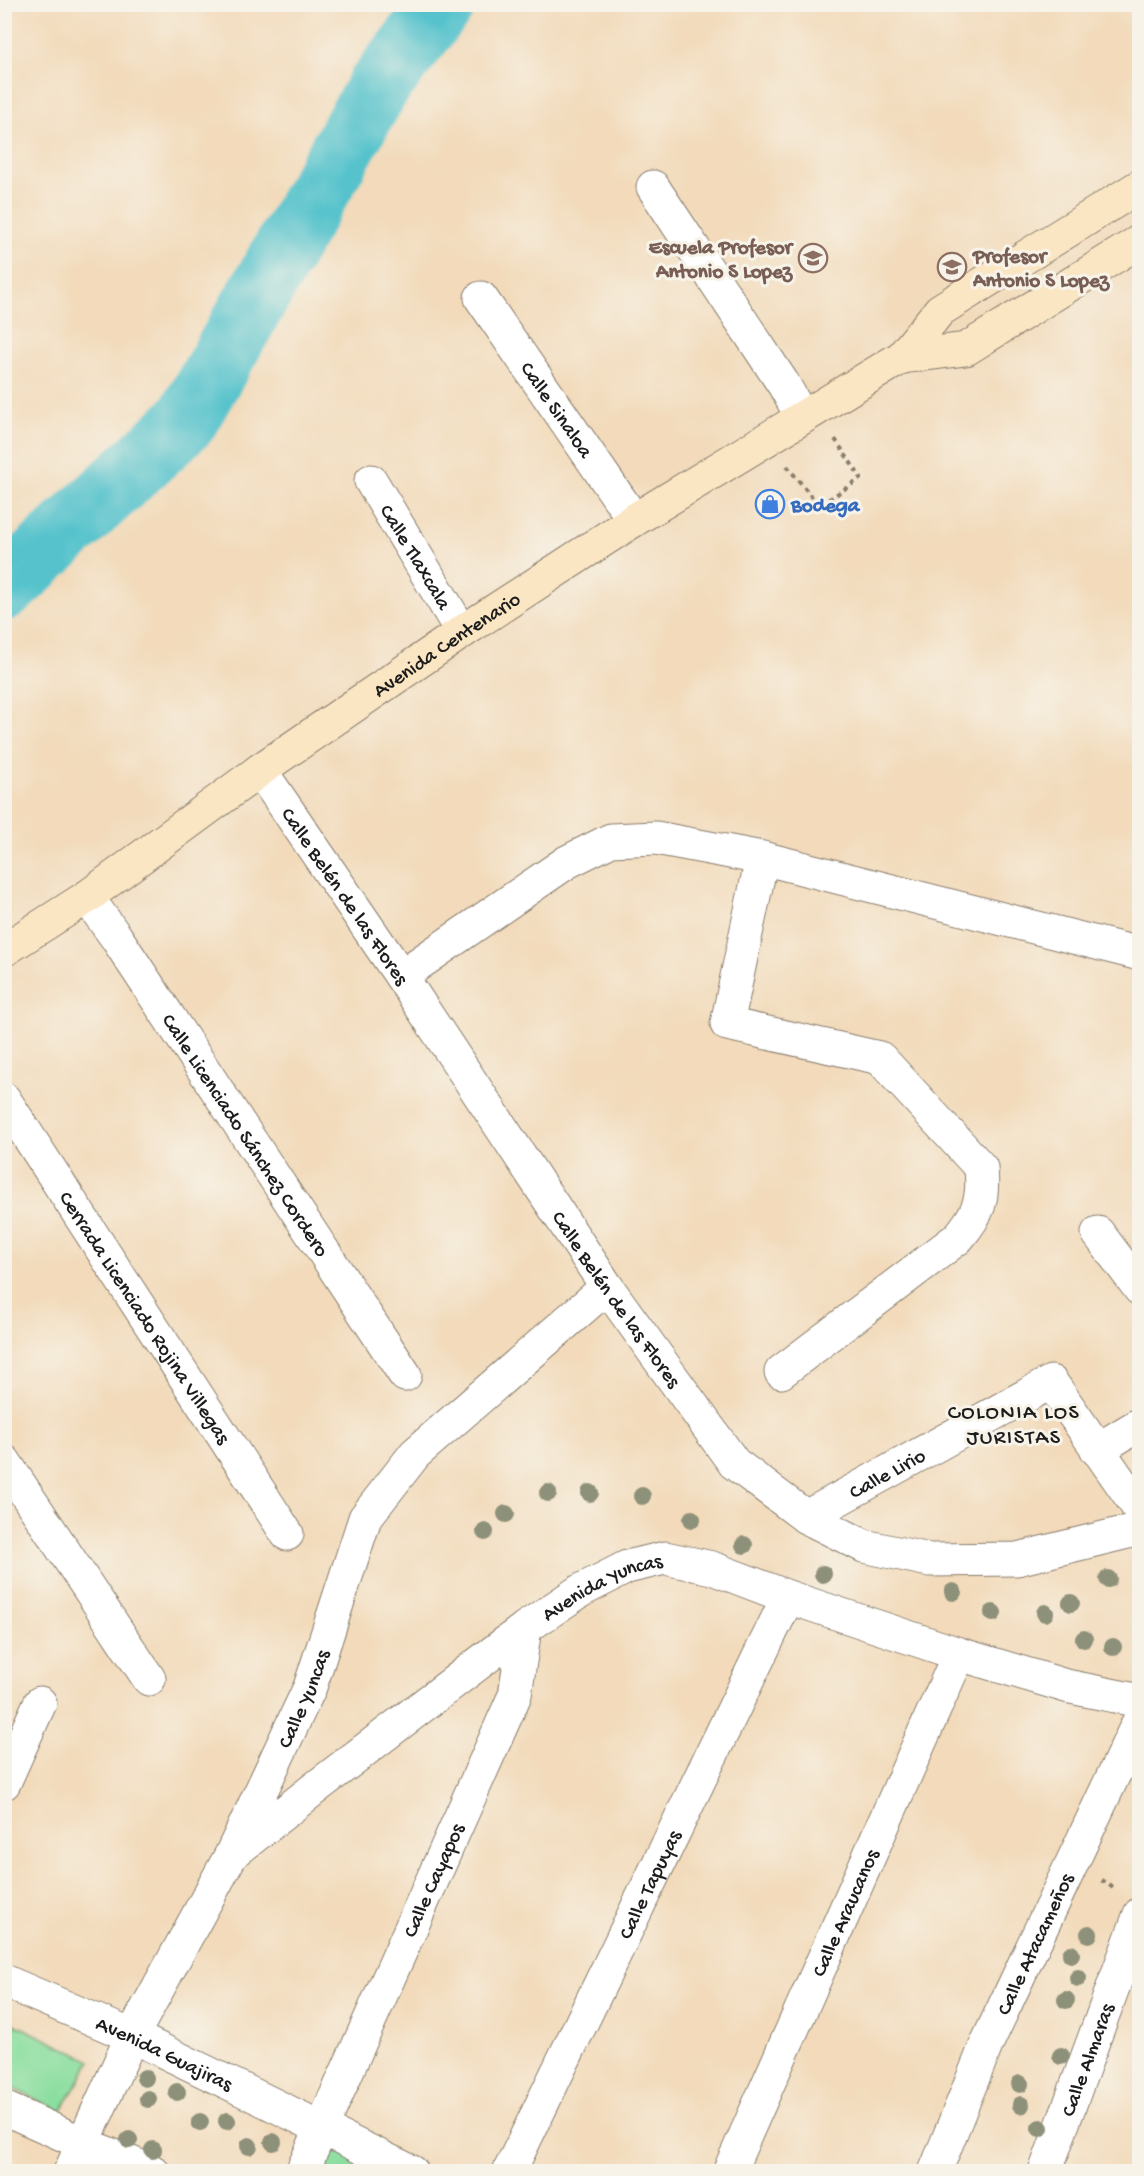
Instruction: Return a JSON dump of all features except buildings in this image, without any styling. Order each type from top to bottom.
[{"type":"main road","name":"Avenida Centenario","points":[[4,950],[87,897],[260,770],[462,632],[634,520],[766,440],[816,423],[902,357],[940,310],[1140,186]]},
{"type":"main road","name":"Avenida Centenario","points":[[902,357],[966,349],[1140,241]]},
{"type":"street","points":[[653,188],[784,385],[816,423]]},
{"type":"street","name":"Calle Sinaloa","points":[[482,298],[634,520]]},
{"type":"street","name":"Calle Tlaxcala","points":[[370,481],[462,632]]},
{"type":"street","name":"Calle Belén de las Flores","points":[[260,770],[401,976],[608,1287],[734,1463],[806,1517],[864,1546],[929,1560],[1017,1559],[1140,1529]]},
{"type":"street","points":[[401,976],[567,862],[611,840],[656,838],[762,858],[1140,954]]},
{"type":"street","points":[[762,858],[727,1024],[880,1058],[981,1168],[983,1190],[974,1218],[958,1238],[781,1372]]},
{"type":"street","name":"Calle Licenciado Sánchez Cordero","points":[[87,897],[405,1375]]},
{"type":"street","name":"Cerrada Licenciado Rojina Villegas","points":[[4,1099],[286,1534]]},
{"type":"street","points":[[1098,1233],[1140,1289]]},
{"type":"street","name":"Calle Yuncas","points":[[76,2157],[132,2036],[231,1855],[309,1688],[365,1518],[415,1454],[608,1287]]},
{"type":"street","name":"Calle Lirio","points":[[806,1517],[1050,1382],[1140,1510]]},
{"type":"street","points":[[1097,1450],[1140,1425]]},
{"type":"street","points":[[4,1461],[149,1679]]},
{"type":"street","name":"Avenida Yuncas","points":[[231,1855],[319,1785],[525,1629],[580,1591],[627,1567],[665,1558],[712,1568],[788,1597],[959,1654],[1066,1686],[1140,1701]]},
{"type":"street","name":"Calle Tapuyas","points":[[509,2172],[788,1597]]},
{"type":"street","name":"Calle Cayapos","points":[[323,2127],[515,1695],[525,1629]]},
{"type":"street","name":"Calle Araucanos","points":[[729,2172],[959,1654]]},
{"type":"street","points":[[4,1783],[40,1703]]},
{"type":"street","name":"Calle Atacameños","points":[[935,2172],[987,2043],[1140,1719]]},
{"type":"street","name":"Calle Almaras","points":[[1045,2172],[1140,1914]]},
{"type":"street","name":"Avenida Guajiras","points":[[4,1981],[132,2036],[323,2127],[411,2172]]},
{"type":"street","points":[[4,2108],[76,2157],[153,2172]]},
{"type":"street","points":[[302,2172],[323,2127]]},
{"type":"path","points":[[766,440],[819,506],[861,478],[816,423]]},
{"type":"green space","points":[[4,2019],[91,2061],[61,2111],[5,2085]]},
{"type":"green space","points":[[325,2136],[395,2172],[310,2172]]},
{"type":"waterway","points":[[4,589],[186,421],[378,87],[443,4]]},
{"type":"place","name":"Escuela Profesor Antonio S Lopez","points":[[813,258]]},
{"type":"place","name":"Profesor Antonio S Lopez","points":[[952,267]]},
{"type":"place","name":"Bodega","points":[[770,504]]},
{"type":"district","name":"COLONIA LOS JURISTAS","points":[[1014,1422]]}]
